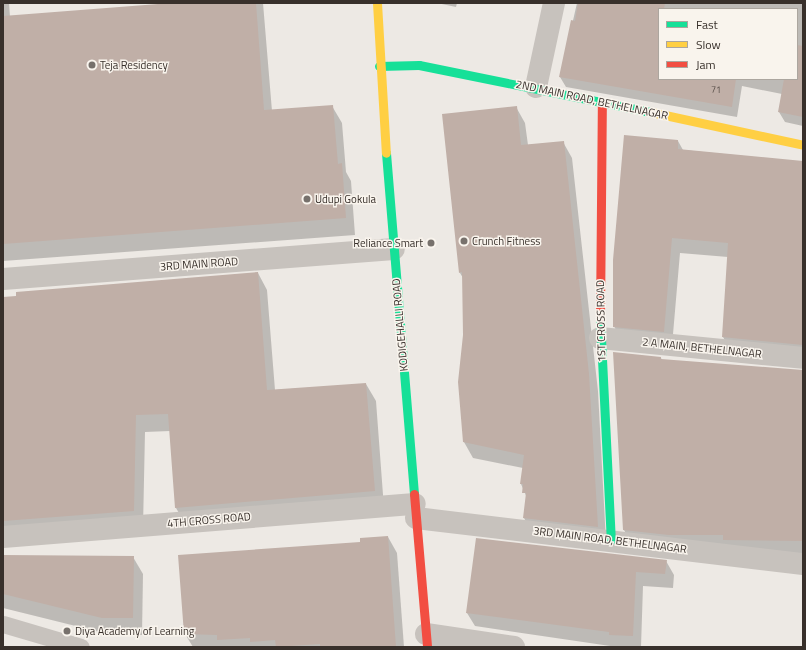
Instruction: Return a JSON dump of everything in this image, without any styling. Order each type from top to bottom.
[{"type":"street","name":"KODIGEHALLI ROAD","points":[[377,3],[379,66],[427,641]]},
{"type":"street","points":[[536,87],[554,3]]},
{"type":"street","name":"2ND MAIN ROAD, BETHELNAGAR","points":[[379,66],[419,65],[536,87],[803,145]]},
{"type":"street","name":"1ST CROSS ROAD","points":[[602,102],[600,338],[611,540]]},
{"type":"street","name":"3RD MAIN ROAD","points":[[3,279],[394,249]]},
{"type":"street","name":"2 A MAIN, BETHELNAGAR","points":[[600,338],[803,358]]},
{"type":"street","name":"4TH CROSS ROAD","points":[[3,537],[416,511]]},
{"type":"street","name":"3RD MAIN ROAD, BETHELNAGAR","points":[[416,511],[611,540],[803,564]]},
{"type":"street","points":[[427,641],[514,647]]},
{"type":"lane","points":[[3,624],[81,647]]},
{"type":"building","points":[[171,3],[256,3],[264,110],[333,105],[338,164],[342,163],[346,218],[3,244],[3,16]]},
{"type":"building","points":[[578,3],[665,3],[664,8],[658,8],[658,80],[736,80],[732,107],[559,77],[571,20],[575,21]]},
{"type":"building","points":[[798,45],[803,46],[803,117],[778,112],[784,80],[798,80]]},
{"type":"building","points":[[517,106],[521,145],[564,141],[589,374],[598,527],[523,518],[526,493],[522,493],[523,484],[520,484],[524,455],[463,442],[458,382],[463,335],[462,272],[459,273],[442,114]]},
{"type":"building","points":[[624,135],[678,140],[678,149],[803,161],[803,345],[722,337],[728,243],[672,238],[664,332],[613,327],[613,260]]},
{"type":"building","points":[[258,272],[267,390],[366,383],[375,491],[175,508],[168,414],[136,415],[134,511],[3,521],[3,297],[16,296],[16,292]]},
{"type":"building","points":[[613,352],[661,357],[661,359],[803,370],[803,541],[723,540],[723,535],[669,535],[623,530]]},
{"type":"building","points":[[388,536],[396,647],[320,647],[320,644],[276,647],[275,640],[250,642],[250,638],[217,640],[217,635],[184,634],[178,555],[360,542],[360,538]]},
{"type":"building","points":[[476,538],[667,560],[665,574],[636,572],[633,636],[609,635],[609,632],[466,613]]},
{"type":"building","points":[[3,555],[134,556],[133,618],[102,618],[3,594]]},
{"type":"traffic: fast","points":[[379,66],[419,65],[651,112]]},
{"type":"traffic: fast","points":[[386,153],[414,494]]},
{"type":"traffic: fast","points":[[600,318],[611,540]]},
{"type":"traffic: slow","points":[[377,3],[386,153]]},
{"type":"traffic: slow","points":[[651,112],[803,145]]},
{"type":"traffic: jam","points":[[600,318],[602,102]]},
{"type":"traffic: jam","points":[[414,494],[427,647]]},
{"type":"place","name":"Teja Residency","points":[[92,65]]},
{"type":"place","name":"Udupi Gokula","points":[[307,199]]},
{"type":"place","name":"Crunch Fitness","points":[[464,241]]},
{"type":"place","name":"Reliance Smart","points":[[431,243]]},
{"type":"place","name":"Diya Academy of Learning","points":[[67,631]]}]
